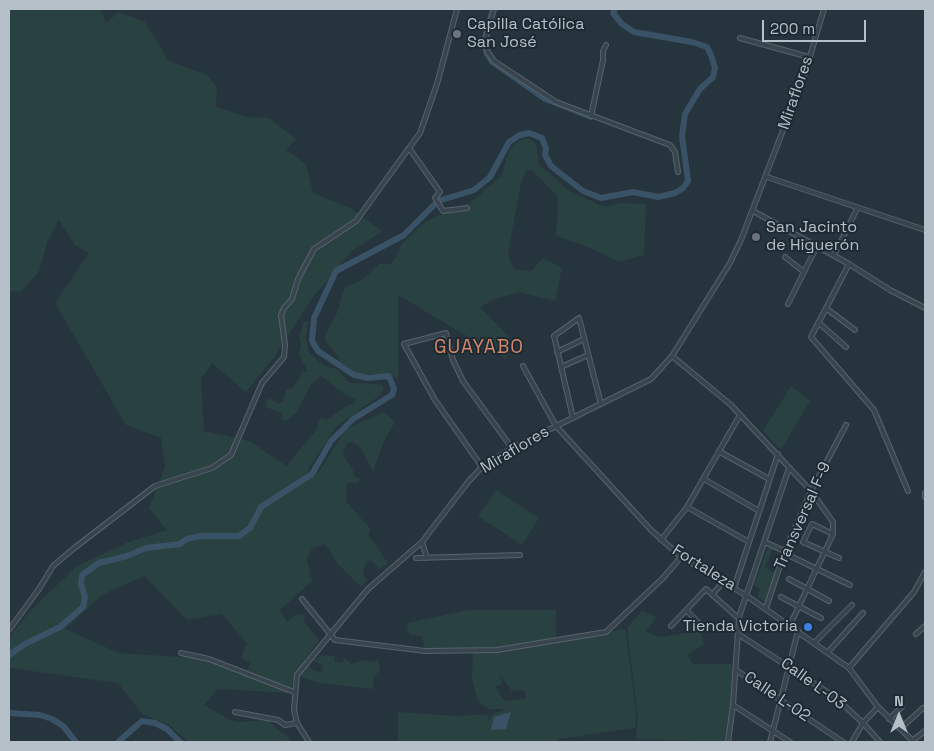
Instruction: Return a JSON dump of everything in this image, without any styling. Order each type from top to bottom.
[{"type":"street","points":[[9,630],[53,566],[73,549],[148,494],[154,486],[212,468],[231,455],[262,383],[284,357],[285,345],[281,315],[292,299],[298,279],[314,249],[356,221],[420,133],[437,84],[457,9]]},
{"type":"street","points":[[494,9],[485,40],[487,51],[494,61],[550,100],[670,145],[675,152],[678,172]]},
{"type":"street","name":"Miraflores","points":[[308,742],[297,723],[294,710],[294,692],[297,675],[372,585],[422,542],[468,482],[482,467],[512,448],[651,379],[672,356],[736,252],[766,177],[824,9]]},
{"type":"street","points":[[740,38],[809,57]]},
{"type":"street","points":[[591,116],[603,60],[603,50],[606,45]]},
{"type":"street","points":[[409,148],[440,192],[436,198],[443,211],[467,208]]},
{"type":"street","points":[[766,177],[925,230]]},
{"type":"street","points":[[834,255],[857,208]]},
{"type":"street","points":[[753,211],[834,255],[890,290],[925,308]]},
{"type":"street","points":[[788,304],[817,246]]},
{"type":"street","points":[[785,257],[804,272]]},
{"type":"street","points":[[849,264],[820,323],[811,337],[874,410],[908,491]]},
{"type":"street","points":[[827,309],[856,330]]},
{"type":"street","points":[[573,418],[554,336],[579,318],[601,404]]},
{"type":"street","points":[[820,323],[846,347]]},
{"type":"street","points":[[482,467],[435,400],[404,344],[446,333],[463,381],[512,448]]},
{"type":"street","points":[[558,352],[584,339]]},
{"type":"street","points":[[561,367],[588,355]]},
{"type":"street","points":[[672,356],[740,415],[778,454],[827,511],[835,529],[826,552],[790,625]]},
{"type":"street","name":"Fortaleza","points":[[523,366],[556,426],[661,540],[681,557],[747,595],[849,668],[878,707],[913,742]]},
{"type":"street","points":[[661,540],[687,506],[740,415]]},
{"type":"street","name":"Transversal F-9","points":[[766,608],[784,552],[811,491],[846,425]]},
{"type":"street","points":[[720,452],[769,480]]},
{"type":"street","points":[[734,588],[778,454]]},
{"type":"street","points":[[729,742],[739,618],[789,468]]},
{"type":"street","points":[[704,479],[759,511]]},
{"type":"street","points":[[687,506],[749,542]]},
{"type":"street","points":[[833,534],[812,524],[803,540],[804,543],[839,558]]},
{"type":"street","points":[[422,542],[427,558]]},
{"type":"street","points":[[765,542],[817,570],[850,585]]},
{"type":"street","points":[[416,558],[520,555]]},
{"type":"street","points":[[302,599],[329,636],[335,640],[425,651],[497,650],[606,632],[643,598],[681,557]]},
{"type":"street","points":[[849,668],[914,592],[925,572]]},
{"type":"street","points":[[789,579],[830,600]]},
{"type":"street","points":[[713,594],[723,582]]},
{"type":"street","points":[[672,626],[706,589],[736,616]]},
{"type":"street","points":[[781,597],[821,618]]},
{"type":"street","points":[[815,642],[852,605]]},
{"type":"street","points":[[686,610],[704,628]]},
{"type":"street","points":[[828,652],[863,613]]},
{"type":"street","points":[[916,634],[924,628]]},
{"type":"street","points":[[770,742],[798,631]]},
{"type":"street","name":"Calle L-03","points":[[738,634],[835,697],[880,742]]},
{"type":"street","points":[[180,654],[209,659],[294,692]]},
{"type":"street","name":"Calle L-02","points":[[736,670],[843,742]]},
{"type":"street","points":[[733,705],[790,742]]},
{"type":"street","points":[[852,742],[863,723],[878,707]]},
{"type":"street","points":[[889,719],[902,707]]},
{"type":"street","points":[[900,729],[923,708]]},
{"type":"street","points":[[235,712],[278,720],[284,725],[297,723]]},
{"type":"street","points":[[913,742],[925,730]]},
{"type":"green space","points":[[9,9],[101,9],[106,23],[119,12],[145,22],[169,61],[207,75],[217,87],[216,107],[248,117],[269,118],[296,139],[286,150],[306,164],[313,193],[350,208],[382,231],[351,252],[311,300],[275,356],[246,392],[212,363],[201,379],[204,431],[250,441],[286,466],[318,428],[318,421],[321,418],[326,420],[348,405],[353,404],[356,400],[341,392],[321,376],[311,385],[296,413],[288,420],[280,420],[282,414],[266,407],[266,401],[269,398],[279,404],[283,402],[286,390],[292,388],[300,378],[301,371],[308,372],[299,354],[301,345],[299,338],[304,321],[308,321],[306,339],[309,353],[323,365],[336,368],[350,383],[377,384],[382,385],[384,389],[379,396],[336,427],[307,471],[318,473],[346,429],[384,412],[395,422],[384,441],[373,472],[362,450],[354,442],[347,443],[343,455],[353,470],[354,476],[361,479],[357,483],[347,483],[346,501],[371,530],[368,534],[388,563],[380,569],[370,559],[366,563],[363,573],[367,580],[361,587],[338,564],[325,544],[312,549],[307,558],[312,581],[280,610],[287,622],[295,615],[305,614],[304,621],[319,640],[294,676],[292,687],[290,689],[247,670],[250,663],[241,658],[247,643],[222,614],[187,620],[144,576],[102,595],[65,629],[119,653],[209,659],[290,693],[218,689],[204,705],[230,720],[241,722],[267,720],[293,742],[188,742],[169,725],[142,714],[118,683],[9,668],[9,637],[30,611],[77,566],[126,543],[167,530],[149,508],[165,467],[161,438],[126,425],[55,303],[89,253],[75,245],[59,220],[48,240],[39,271],[21,292],[9,291]]},
{"type":"green space","points":[[529,138],[536,144],[539,164],[568,190],[604,207],[621,203],[646,204],[644,255],[619,262],[588,247],[556,236],[558,197],[532,170],[526,170],[521,183],[508,253],[512,266],[515,269],[531,271],[543,258],[562,268],[555,301],[519,292],[495,299],[480,307],[509,337],[509,354],[505,359],[398,295],[398,380],[392,374],[355,374],[339,361],[339,357],[325,341],[325,335],[337,313],[344,290],[348,286],[362,280],[379,264],[391,264],[402,244],[421,225],[439,215],[470,203],[501,176],[510,148],[520,140]]},
{"type":"green space","points":[[791,386],[810,401],[781,450],[763,431]]},
{"type":"green space","points":[[496,490],[539,518],[522,545],[478,516]]},
{"type":"green space","points":[[768,547],[773,549],[765,568],[775,573],[765,602],[757,597],[760,589],[754,585]]},
{"type":"green space","points":[[468,610],[556,610],[556,640],[625,629],[636,709],[635,728],[559,739],[558,742],[398,742],[398,712],[456,716],[490,714],[486,724],[493,714],[508,709],[489,709],[478,701],[472,680],[473,651],[425,651],[422,636],[410,635],[407,623]],"holes":[[[500,676],[512,691],[524,690],[526,698],[506,701],[499,694],[496,686],[502,684]]]},
{"type":"green space","points":[[642,611],[656,617],[646,632],[660,637],[700,631],[704,644],[687,655],[693,664],[732,664],[732,708],[726,742],[636,739],[638,717],[627,628]]},
{"type":"green space","points":[[322,655],[335,656],[334,661],[342,663],[344,658],[352,664],[362,660],[373,662],[378,659],[380,671],[374,676],[373,689],[319,683],[299,676],[308,665],[313,670],[321,672],[323,665],[313,661]]},
{"type":"water","points":[[511,712],[506,729],[491,730],[494,717]]},
{"type":"waterway","points":[[492,9],[483,41],[486,54],[491,62],[545,100],[591,118]]},
{"type":"waterway","points":[[9,655],[25,644],[60,627],[83,607],[85,597],[81,584],[82,575],[99,563],[127,556],[146,548],[180,544],[187,539],[201,536],[239,536],[250,528],[261,507],[312,474],[331,441],[353,419],[392,395],[394,389],[389,376],[368,378],[354,375],[318,351],[312,341],[314,318],[336,271],[404,235],[438,201],[474,190],[490,177],[509,142],[520,135],[529,133],[542,138],[546,149],[545,155],[551,166],[583,191],[601,198],[633,192],[658,197],[675,193],[683,188],[688,181],[682,136],[685,114],[700,89],[713,77],[715,68],[711,55],[707,47],[692,42],[634,32],[622,24],[613,13],[615,9]]},
{"type":"waterway","points":[[9,713],[40,715],[52,719],[63,726],[76,742]]},
{"type":"waterway","points":[[118,742],[142,721],[155,723],[167,729],[180,742]]},
{"type":"place","name":"Capilla Católica San José","points":[[457,34]]},
{"type":"place","name":"San Jacinto de Higuerón","points":[[756,237]]},
{"type":"place","name":"Tienda Victoria","points":[[808,627]]},
{"type":"district","name":"GUAYABO","points":[[479,348]]}]
